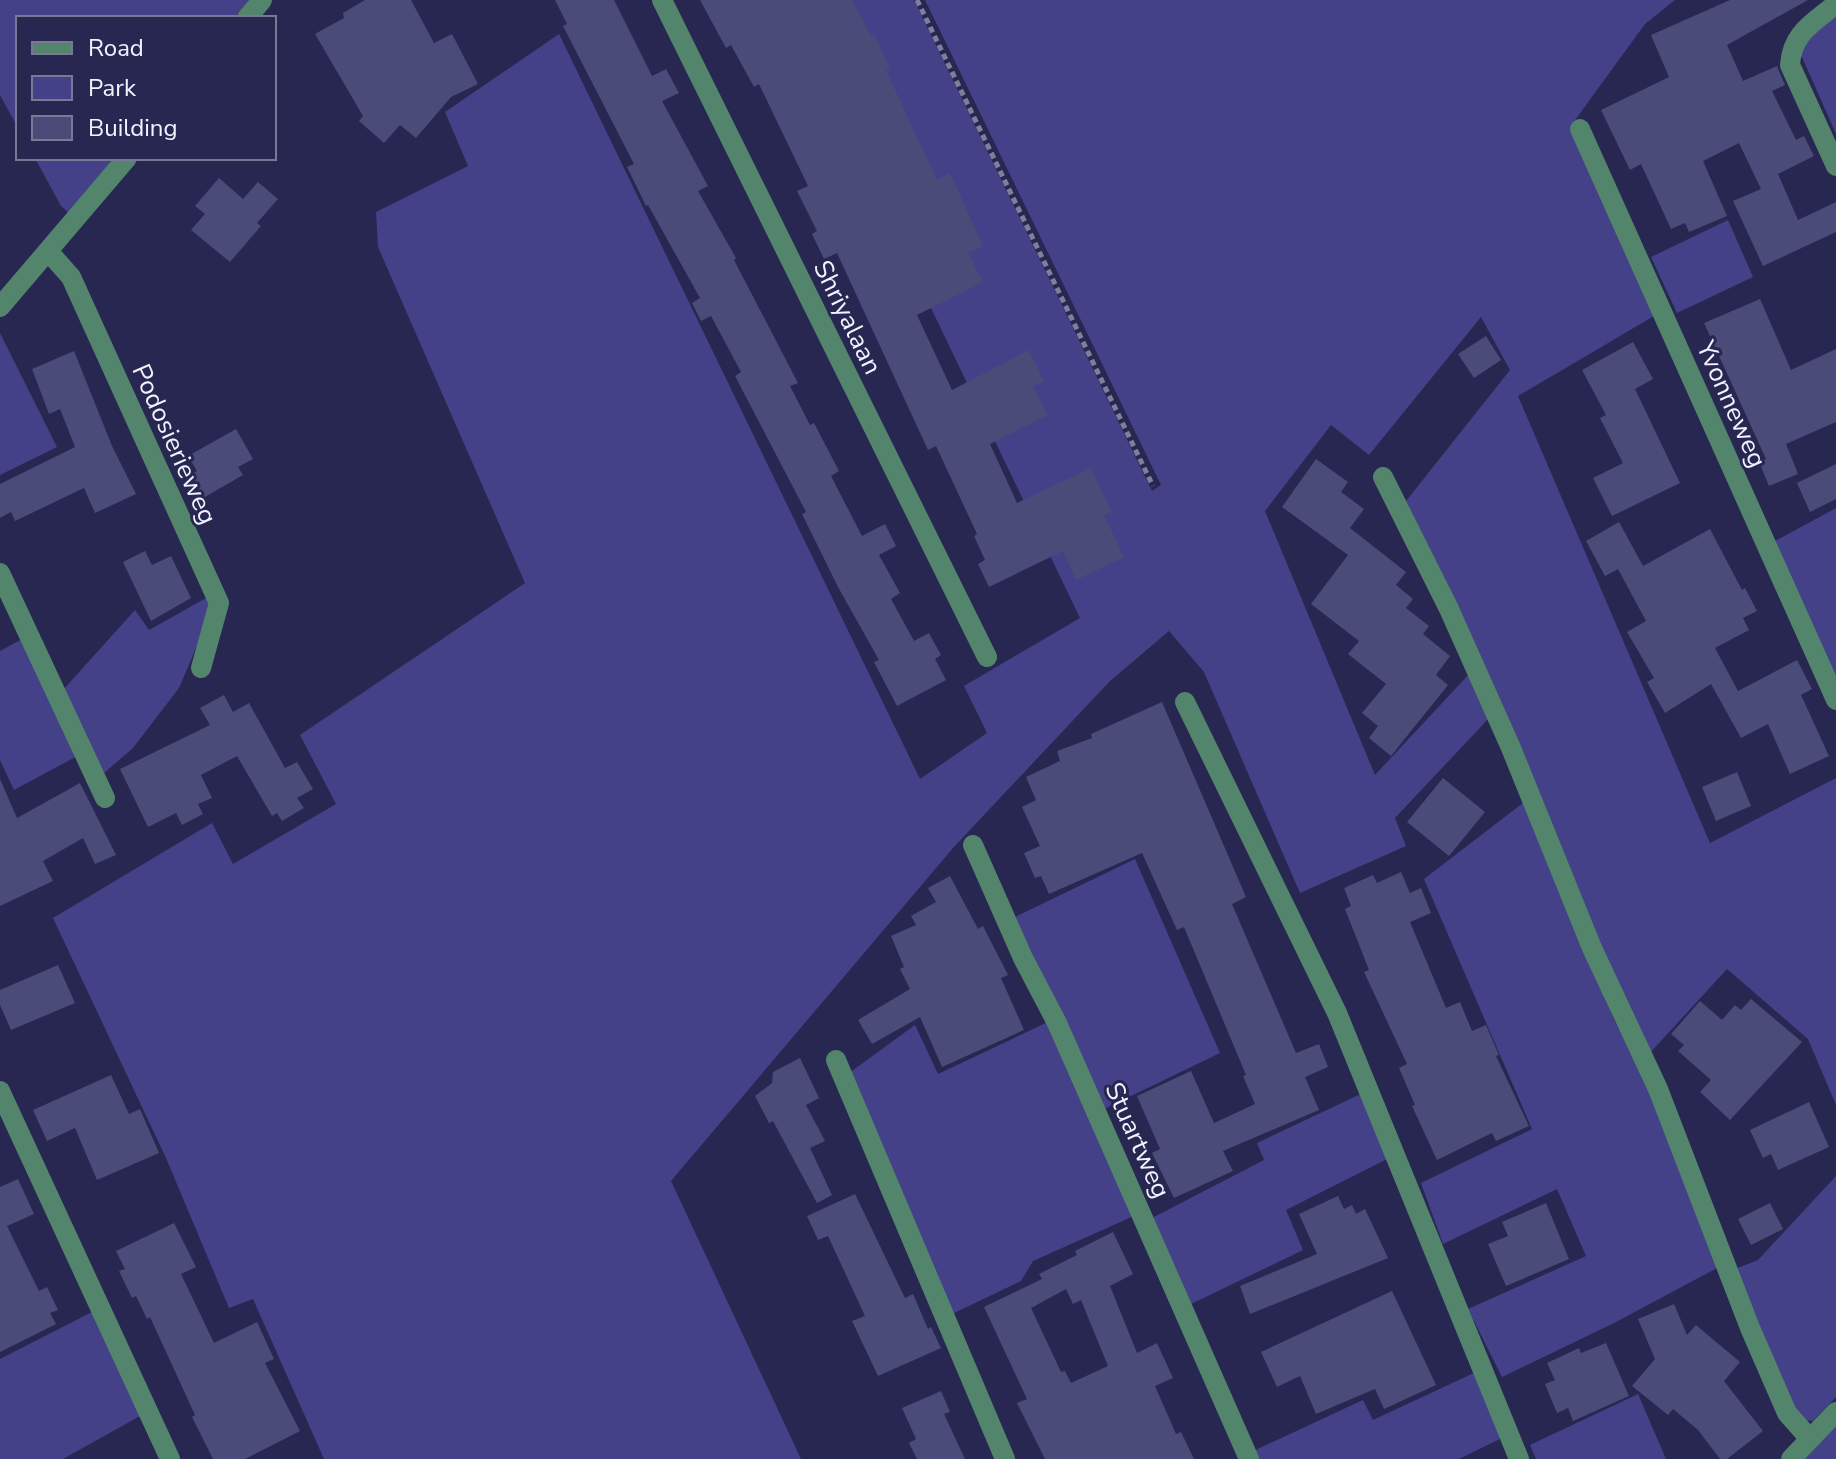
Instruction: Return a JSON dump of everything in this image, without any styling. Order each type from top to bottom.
[{"type":"street","points":[[249,16],[262,0]]},
{"type":"street","name":"Shriyalaan","points":[[662,0],[987,657]]},
{"type":"street","points":[[1836,4],[1802,32],[1791,47],[1790,65],[1836,166]]},
{"type":"street","name":"Yvonneweg","points":[[1580,129],[1836,700]]},
{"type":"street","points":[[0,307],[125,160]]},
{"type":"street","name":"Podosierieweg","points":[[48,251],[71,277],[219,603],[201,668]]},
{"type":"street","points":[[1383,477],[1449,609],[1511,748],[1592,948],[1658,1089],[1750,1328],[1787,1413],[1810,1439]]},
{"type":"street","points":[[0,573],[105,798]]},
{"type":"street","points":[[1185,702],[1337,1013],[1519,1459]]},
{"type":"street","name":"Stuartweg","points":[[973,845],[1023,958],[1057,1023],[1249,1459]]},
{"type":"street","points":[[836,1060],[1005,1459]]},
{"type":"street","points":[[0,1091],[170,1459]]},
{"type":"street","points":[[1791,1459],[1836,1412]]},
{"type":"path","points":[[917,0],[1153,486]]},
{"type":"green space","points":[[0,0],[249,0],[236,16],[16,16],[16,124],[0,95]]},
{"type":"green space","points":[[783,0],[914,0],[1152,491],[1161,485],[925,0],[1675,0],[1645,24],[1570,127],[1654,316],[1518,396],[1710,843],[1836,778],[1836,1105],[1808,1039],[1727,969],[1649,1054],[1630,1018],[1460,610],[1406,501],[1510,370],[1481,317],[1369,455],[1331,425],[1265,511],[1375,775],[1471,672],[1491,716],[1395,818],[1406,846],[1300,893],[1204,672],[1169,631],[1110,681],[953,848],[671,1181],[801,1459],[324,1459],[253,1299],[229,1308],[166,1158],[53,918],[212,823],[233,864],[336,804],[300,735],[525,583],[378,247],[376,212],[468,166],[445,112],[559,34],[920,779],[987,733],[964,686],[1080,618]]},
{"type":"green space","points":[[1836,9],[1836,134],[1798,48]]},
{"type":"green space","points":[[36,160],[113,160],[69,213],[61,206]]},
{"type":"green space","points":[[1728,220],[1753,277],[1677,313],[1651,257]]},
{"type":"green space","points":[[0,333],[57,447],[0,475]]},
{"type":"green space","points":[[1836,508],[1836,681],[1775,541]]},
{"type":"green space","points":[[208,597],[213,608],[179,688],[133,748],[103,774],[63,690],[135,610],[149,630]]},
{"type":"green space","points":[[26,637],[81,754],[14,790],[0,760],[0,651]]},
{"type":"green space","points":[[1523,803],[1614,1020],[1651,1089],[1719,1267],[1614,1323],[1502,1377],[1468,1309],[1586,1256],[1557,1189],[1443,1244],[1421,1183],[1532,1129],[1424,879]]},
{"type":"green space","points":[[1135,859],[1220,1053],[1102,1110],[1013,918]]},
{"type":"green space","points":[[1050,1021],[1136,1215],[1033,1261],[1021,1281],[952,1314],[849,1073],[915,1025],[938,1074]]},
{"type":"green space","points":[[1367,1091],[1393,1156],[1286,1210],[1303,1250],[1189,1305],[1152,1218],[1264,1160],[1257,1143]]},
{"type":"green space","points":[[1836,1176],[1836,1397],[1813,1421],[1802,1420],[1790,1405],[1735,1269],[1758,1260]]},
{"type":"green space","points":[[92,1312],[140,1416],[63,1459],[0,1459],[0,1359]]},
{"type":"green space","points":[[1478,1371],[1508,1435],[1459,1459],[1254,1459],[1251,1452],[1363,1400],[1373,1420]]},
{"type":"green space","points":[[1638,1394],[1666,1459],[1536,1459],[1530,1445]]},
{"type":"green space","points":[[1836,1426],[1836,1459],[1804,1459]]},
{"type":"building","points":[[365,0],[411,0],[434,43],[452,34],[478,84],[451,97],[416,138],[400,125],[384,143],[359,121],[363,116],[315,34],[344,18],[343,13]]},
{"type":"building","points":[[555,0],[614,0],[652,76],[666,69],[679,93],[662,101],[708,186],[698,191],[736,258],[734,260],[798,383],[790,386],[839,471],[831,476],[862,536],[885,524],[896,546],[879,555],[900,593],[891,599],[914,641],[929,633],[941,655],[935,659],[946,680],[897,706],[874,662],[879,660],[838,587],[802,514],[806,512],[735,376],[741,372],[711,316],[701,321],[692,303],[700,298],[627,167],[634,164],[563,26],[567,24]]},
{"type":"building","points":[[700,0],[852,0],[871,36],[874,34],[890,68],[886,70],[937,180],[950,173],[983,246],[968,253],[983,282],[917,315],[952,390],[1029,350],[1044,381],[1033,387],[1048,415],[990,444],[1017,503],[1091,468],[1112,512],[1104,515],[1124,557],[1076,580],[1063,551],[989,587],[978,564],[985,560],[974,536],[977,534],[936,446],[928,450],[837,253],[824,259],[812,234],[817,231],[797,191],[808,186],[759,84],[754,87],[731,45],[726,48]]},
{"type":"building","points":[[1730,0],[1808,0],[1727,45],[1743,81],[1777,66],[1785,85],[1772,91],[1796,140],[1804,136],[1814,156],[1778,174],[1798,220],[1836,202],[1836,232],[1763,266],[1733,201],[1761,189],[1739,143],[1703,161],[1727,216],[1689,232],[1685,223],[1671,229],[1641,164],[1630,170],[1601,110],[1669,77],[1651,35]]},
{"type":"building","points":[[219,178],[243,199],[258,182],[278,199],[257,223],[261,226],[230,262],[191,230],[205,214],[195,206]]},
{"type":"building","points":[[1760,299],[1791,370],[1836,349],[1836,422],[1786,444],[1798,474],[1769,486],[1759,462],[1766,459],[1704,323]]},
{"type":"building","points":[[1486,336],[1501,360],[1474,378],[1458,354]]},
{"type":"building","points":[[1633,342],[1653,379],[1635,389],[1680,483],[1612,516],[1593,478],[1623,463],[1600,418],[1606,415],[1582,370]]},
{"type":"building","points":[[74,351],[112,446],[136,494],[95,513],[84,488],[15,521],[11,512],[0,518],[0,484],[75,447],[60,409],[49,414],[32,369]]},
{"type":"building","points":[[236,429],[253,459],[238,467],[243,475],[198,501],[185,477],[197,471],[188,456]]},
{"type":"building","points":[[1316,459],[1348,482],[1341,492],[1364,509],[1350,528],[1406,572],[1396,585],[1413,599],[1406,608],[1429,626],[1423,634],[1450,656],[1436,675],[1448,685],[1391,756],[1369,738],[1378,726],[1362,713],[1386,684],[1348,654],[1359,641],[1311,604],[1348,555],[1282,507]]},
{"type":"building","points":[[1836,464],[1836,499],[1810,512],[1797,483]]},
{"type":"building","points":[[1619,522],[1643,566],[1710,529],[1742,590],[1745,588],[1757,611],[1743,618],[1749,630],[1715,648],[1738,691],[1797,660],[1812,689],[1801,695],[1829,756],[1790,774],[1768,724],[1741,738],[1711,684],[1665,713],[1647,682],[1654,678],[1627,632],[1646,621],[1618,569],[1605,576],[1586,541]]},
{"type":"building","points":[[145,551],[152,565],[171,556],[191,598],[151,621],[123,562]]},
{"type":"building","points":[[224,695],[233,712],[249,703],[285,768],[297,762],[313,789],[297,798],[304,808],[282,821],[277,813],[272,816],[237,756],[201,775],[212,798],[198,804],[203,814],[182,825],[176,813],[148,827],[120,769],[210,725],[200,708]]},
{"type":"building","points":[[1162,702],[1246,897],[1232,904],[1296,1053],[1319,1044],[1328,1067],[1305,1077],[1319,1110],[1223,1151],[1233,1171],[1174,1198],[1152,1153],[1160,1149],[1137,1096],[1191,1071],[1214,1123],[1255,1104],[1243,1076],[1246,1075],[1184,927],[1177,930],[1142,853],[1049,894],[1041,876],[1035,878],[1024,853],[1040,846],[1022,807],[1036,800],[1026,777],[1060,761],[1057,751],[1092,738],[1091,734]]},
{"type":"building","points":[[1737,772],[1751,806],[1716,821],[1702,787]]},
{"type":"building","points":[[1443,778],[1485,812],[1449,856],[1407,822]]},
{"type":"building","points":[[0,779],[17,818],[80,783],[116,855],[95,864],[83,838],[43,861],[53,881],[0,906]]},
{"type":"building","points":[[1401,872],[1410,893],[1421,888],[1431,913],[1410,922],[1446,1008],[1460,1002],[1472,1031],[1486,1025],[1499,1055],[1496,1056],[1529,1126],[1496,1141],[1492,1133],[1437,1160],[1412,1106],[1415,1105],[1399,1068],[1407,1064],[1364,972],[1369,970],[1345,909],[1351,906],[1344,888],[1373,875],[1377,883]]},
{"type":"building","points":[[950,876],[978,929],[983,926],[1008,975],[1001,978],[1024,1030],[942,1067],[920,1017],[872,1044],[858,1020],[910,989],[900,969],[904,967],[891,936],[916,925],[911,916],[936,902],[928,888]]},
{"type":"building","points":[[58,965],[75,1003],[11,1030],[0,1005],[0,990]]},
{"type":"building","points":[[1751,999],[1802,1042],[1730,1120],[1700,1092],[1711,1080],[1678,1051],[1684,1045],[1671,1034],[1700,1001],[1722,1020],[1735,1005],[1741,1010]]},
{"type":"building","points":[[800,1058],[819,1098],[806,1105],[825,1141],[810,1148],[832,1195],[817,1203],[773,1121],[769,1123],[755,1096],[772,1083],[773,1072]]},
{"type":"building","points":[[111,1075],[129,1114],[140,1109],[159,1153],[97,1180],[75,1128],[47,1141],[33,1110]]},
{"type":"building","points":[[1809,1102],[1829,1147],[1778,1170],[1771,1154],[1763,1158],[1750,1130]]},
{"type":"building","points":[[18,1179],[34,1214],[7,1226],[39,1291],[47,1287],[58,1310],[50,1313],[56,1324],[0,1352],[0,1187]]},
{"type":"building","points":[[855,1194],[905,1298],[913,1294],[928,1329],[931,1327],[941,1348],[878,1376],[852,1321],[865,1316],[828,1236],[818,1240],[807,1216]]},
{"type":"building","points":[[1338,1196],[1344,1209],[1352,1205],[1356,1214],[1365,1209],[1388,1258],[1250,1314],[1240,1286],[1317,1254],[1299,1214]]},
{"type":"building","points":[[1546,1203],[1569,1259],[1506,1286],[1488,1244],[1508,1236],[1502,1222]]},
{"type":"building","points":[[1770,1203],[1783,1229],[1751,1245],[1738,1219]]},
{"type":"building","points":[[174,1223],[196,1267],[181,1274],[214,1343],[257,1322],[274,1359],[265,1363],[300,1431],[245,1459],[213,1459],[150,1317],[147,1319],[136,1296],[132,1298],[119,1271],[125,1269],[116,1251]]},
{"type":"building","points":[[1113,1232],[1133,1274],[1110,1286],[1137,1353],[1157,1343],[1173,1378],[1155,1386],[1176,1434],[1181,1432],[1194,1459],[1045,1459],[1017,1403],[1027,1399],[984,1307],[1042,1279],[1039,1274],[1077,1255],[1075,1251]],"holes":[[[1066,1289],[1073,1304],[1081,1300],[1108,1366],[1071,1383],[1065,1371],[1061,1372],[1031,1308]]]},
{"type":"building","points":[[1392,1291],[1436,1385],[1384,1409],[1375,1389],[1316,1414],[1300,1376],[1277,1387],[1261,1352]]},
{"type":"building","points":[[1674,1304],[1687,1335],[1696,1325],[1740,1362],[1724,1381],[1763,1431],[1727,1459],[1720,1459],[1698,1430],[1673,1409],[1668,1415],[1632,1386],[1655,1359],[1638,1319]]},
{"type":"building","points":[[1606,1343],[1629,1396],[1573,1421],[1568,1408],[1557,1413],[1545,1384],[1555,1380],[1547,1363],[1579,1348],[1581,1353]]},
{"type":"building","points":[[941,1391],[950,1412],[944,1414],[965,1459],[917,1459],[909,1443],[916,1439],[902,1408]]}]
